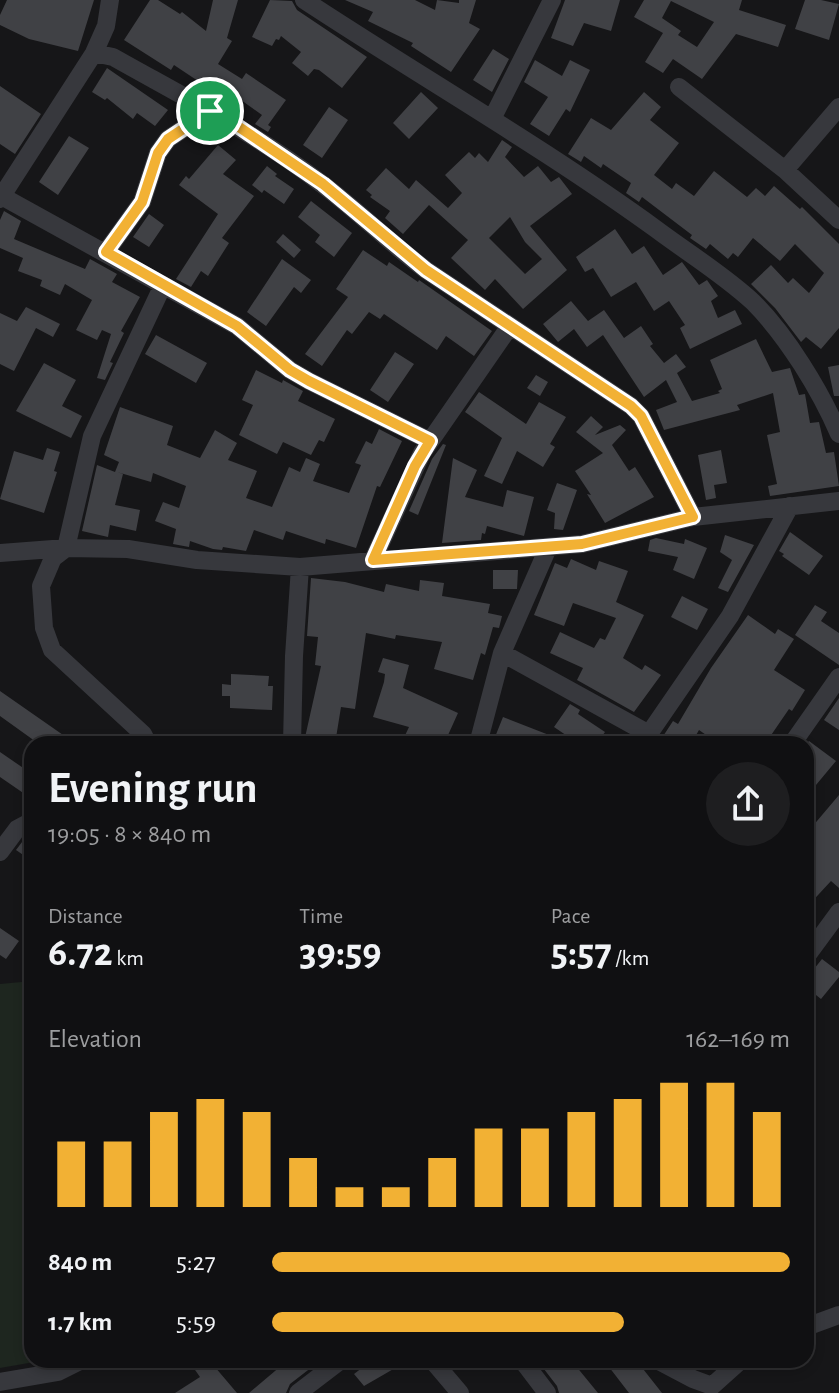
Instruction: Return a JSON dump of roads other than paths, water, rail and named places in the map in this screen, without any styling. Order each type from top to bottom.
[{"type":"street","points":[[110,0],[103,55],[1,198],[106,252],[237,326],[300,376],[430,441]]},
{"type":"street","points":[[304,0],[603,190],[752,302],[777,328],[827,407],[839,434]]},
{"type":"street","points":[[492,119],[552,0]]},
{"type":"street","points":[[103,55],[236,125],[323,184],[408,257],[631,406],[641,416],[693,517]]},
{"type":"street","points":[[679,87],[785,170],[839,220]]},
{"type":"street","points":[[785,170],[839,107]]},
{"type":"street","points":[[106,252],[142,202],[158,153],[168,139],[210,111]]},
{"type":"street","points":[[144,736],[52,650],[44,628],[41,586],[53,558],[66,548],[92,436],[163,285]]},
{"type":"street","points":[[373,560],[415,466],[510,326]]},
{"type":"street","points":[[0,553],[66,548],[128,549],[197,560],[300,567],[582,544],[693,517],[839,501]]},
{"type":"street","points":[[647,736],[730,616],[790,506]]},
{"type":"street","points":[[480,736],[502,653],[548,548]]},
{"type":"street","points":[[292,736],[300,567]]},
{"type":"street","points":[[502,653],[640,736]]},
{"type":"street","points":[[798,736],[839,677]]},
{"type":"street","points":[[0,852],[17,829],[24,825]]},
{"type":"street","points":[[814,946],[839,912]]},
{"type":"street","points":[[814,1324],[839,1315]]},
{"type":"street","points":[[0,1382],[66,1368]]},
{"type":"street","points":[[298,1393],[331,1368]]},
{"type":"street","points":[[439,1368],[460,1393]]},
{"type":"street","points":[[528,1368],[547,1393]]},
{"type":"street","points":[[672,1368],[718,1389],[735,1368]]}]
